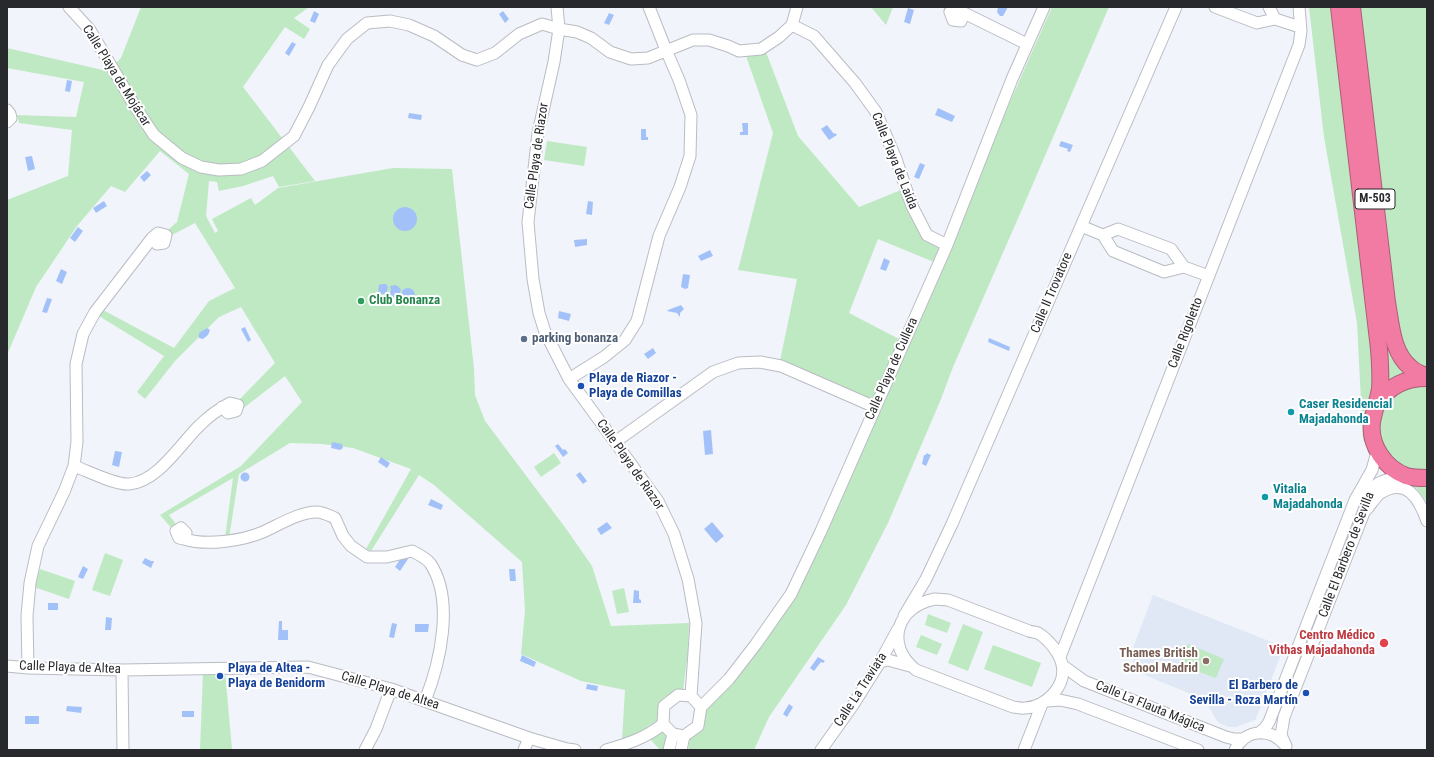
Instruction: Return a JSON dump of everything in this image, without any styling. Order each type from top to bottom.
[{"type":"highway","name":"M-503","points":[[1339,7],[1379,349],[1380,390],[1372,423],[1373,438],[1378,452],[1385,462],[1394,470],[1416,477],[1427,489]]},
{"type":"highway","name":"M-503","points":[[1352,7],[1384,281],[1391,328],[1396,348],[1403,359],[1411,368],[1427,378]]},
{"type":"highway","name":"M-503","points":[[1375,409],[1391,388],[1403,381],[1416,378],[1427,378]]},
{"type":"street","name":"Calle Playa de Mojácar","points":[[69,7],[90,30],[136,108],[154,135],[182,158],[201,167],[219,170],[241,169],[262,161],[294,136],[328,65],[347,39],[367,23],[390,21],[409,25],[434,36],[462,55],[477,60],[495,53],[518,34],[542,24],[577,32],[591,38],[610,52],[631,59],[648,58],[693,40],[709,40],[739,51],[761,49],[779,37],[792,24],[797,7]]},
{"type":"street","name":"Calle Playa de Riazor","points":[[556,7],[559,29],[554,62],[538,133],[528,222],[533,279],[545,332],[569,379],[658,501],[674,534],[688,580],[696,622],[692,696]]},
{"type":"street","points":[[569,379],[604,358],[625,340],[637,321],[659,236],[680,187],[690,156],[691,115],[679,80],[650,7]]},
{"type":"street","name":"Calle Playa de Cullera","points":[[701,707],[729,680],[791,594],[821,531],[947,245],[989,136],[1044,7]]},
{"type":"street","name":"Calle Il Trovatore","points":[[926,579],[952,524],[1176,7]]},
{"type":"street","points":[[1215,7],[1257,23],[1275,19],[1300,27]]},
{"type":"street","points":[[1269,7],[1275,19]]},
{"type":"street","name":"Calle Rigoletto","points":[[1045,702],[1059,686],[1062,675],[1061,661],[1069,634],[1299,45],[1299,7]]},
{"type":"street","points":[[964,13],[1027,44]]},
{"type":"street","name":"Calle Playa de Laida","points":[[792,24],[814,36],[855,83],[876,112],[896,159],[912,206],[927,235],[947,245]]},
{"type":"street","points":[[7,110],[11,118],[7,122]]},
{"type":"street","points":[[1081,226],[1103,235],[1113,251],[1164,272],[1184,267],[1209,276]]},
{"type":"street","points":[[1103,235],[1118,228],[1171,248],[1184,267]]},
{"type":"street","points":[[28,668],[27,616],[30,583],[38,546],[64,492],[74,466],[77,442],[76,364],[83,334],[95,312],[152,238]]},
{"type":"street","points":[[615,442],[714,372],[738,363],[760,362],[781,366],[875,407]]},
{"type":"street","points":[[74,466],[110,480],[129,484],[145,480],[157,471],[201,424],[222,407]]},
{"type":"street","name":"Calle El Barbero de Sevilla","points":[[1259,732],[1270,722],[1356,500],[1372,470],[1378,452]]},
{"type":"street","name":"Calle El Barbero de Sevilla","points":[[1287,748],[1282,735],[1284,717],[1365,510],[1367,498],[1372,488],[1386,480],[1416,477]]},
{"type":"street","points":[[1365,510],[1379,495],[1389,489],[1402,488],[1412,493],[1421,504],[1427,521]]},
{"type":"street","points":[[184,539],[191,541],[230,541],[261,533],[293,517],[318,512],[334,518],[343,536],[351,546],[368,557],[387,557],[412,551],[429,562],[439,583],[443,603],[443,629],[431,685],[425,701]]},
{"type":"street","points":[[926,579],[927,591],[935,599]]},
{"type":"street","points":[[904,616],[926,579]]},
{"type":"street","points":[[904,616],[926,600],[948,600],[1029,631],[1036,632],[1050,642],[1061,661]]},
{"type":"street","name":"Calle La Traviata","points":[[820,750],[853,705],[880,662],[904,616]]},
{"type":"street","points":[[898,629],[899,644],[902,655],[910,666]]},
{"type":"street","points":[[1050,642],[1062,642],[1069,634]]},
{"type":"street","points":[[880,662],[892,661],[910,666],[916,670],[1013,707],[1025,708],[1031,712],[1034,724]]},
{"type":"street","name":"Calle La Flauta Mágica","points":[[1061,661],[1084,680],[1226,737],[1242,739]]},
{"type":"street","name":"Calle Playa de Altea","points":[[7,666],[28,668],[122,670],[308,667],[391,689],[529,738],[575,750]]},
{"type":"street","points":[[122,670],[123,750]]},
{"type":"street","points":[[365,750],[376,729],[391,689]]},
{"type":"street","points":[[680,750],[684,736],[698,726],[701,707],[692,696],[678,695],[664,706],[663,724],[673,734],[684,736]]},
{"type":"street","name":"Calle La Flauta Mágica","points":[[1025,708],[1045,702],[1060,700],[1078,704],[1198,750]]},
{"type":"street","points":[[1024,750],[1034,724],[1045,702]]},
{"type":"street","points":[[606,750],[631,743],[663,724]]},
{"type":"street","points":[[1235,750],[1242,739],[1250,734],[1259,732],[1267,733],[1281,740],[1287,748]]},
{"type":"street","points":[[669,750],[673,734]]},
{"type":"street","points":[[524,750],[529,738]]},
{"type":"shaded area","name":"Thames British School Madrid","points":[[1153,595],[1284,647],[1255,720],[1236,727],[1229,727],[1219,723],[1205,700],[1140,673],[1134,666],[1132,656],[1133,648]]},
{"type":"green space","points":[[141,7],[309,7],[294,18],[310,29],[304,39],[285,27],[243,87],[315,181],[279,187],[273,176],[243,186],[219,191],[217,182],[209,181],[206,216],[215,233],[218,231],[212,219],[251,198],[255,205],[278,188],[393,168],[452,169],[474,369],[475,395],[485,421],[567,530],[592,566],[611,626],[689,623],[688,652],[683,691],[675,692],[662,700],[658,707],[658,720],[641,731],[622,740],[625,690],[581,681],[521,654],[525,611],[522,562],[434,485],[419,475],[371,551],[366,549],[411,469],[353,448],[322,444],[290,443],[239,474],[229,538],[225,538],[233,478],[169,515],[179,528],[175,532],[160,515],[241,466],[302,402],[285,376],[241,410],[238,401],[275,363],[241,307],[219,317],[175,361],[145,399],[137,392],[164,356],[99,316],[103,310],[174,348],[209,301],[235,288],[195,223],[170,236],[167,231],[177,222],[189,174],[160,151],[125,192],[111,186],[77,226],[36,287],[7,355],[7,200],[68,176],[72,130],[19,123],[17,115],[76,117],[84,82],[7,68],[7,48],[107,71],[121,58]]},
{"type":"green space","points":[[871,7],[893,7],[886,25]]},
{"type":"green space","points":[[1052,7],[1109,7],[953,367],[941,399],[888,523],[846,605],[769,717],[754,750],[688,750],[690,738],[705,709],[735,681],[775,626],[808,569]]},
{"type":"green space","points":[[1309,7],[1427,7],[1427,502],[1416,488],[1388,472],[1363,440],[1357,323],[1324,137]]},
{"type":"green space","points":[[766,52],[798,136],[859,207],[901,190],[908,207],[940,246],[934,262],[878,239],[849,313],[899,339],[872,402],[780,361],[797,279],[738,270],[773,133],[746,56]]},
{"type":"green space","points":[[547,141],[587,147],[584,166],[544,160]]},
{"type":"green space","points":[[554,453],[561,463],[541,477],[534,467]]},
{"type":"green space","points":[[105,553],[123,560],[110,596],[92,590]]},
{"type":"green space","points":[[40,569],[75,581],[69,599],[34,587]]},
{"type":"green space","points":[[624,588],[629,612],[617,614],[612,591]]},
{"type":"green space","points":[[928,614],[951,623],[947,633],[925,625]]},
{"type":"green space","points":[[963,624],[983,632],[968,671],[948,663]]},
{"type":"green space","points":[[921,635],[942,644],[937,655],[916,647]]},
{"type":"green space","points":[[1188,644],[1224,659],[1216,678],[1180,665]]},
{"type":"green space","points":[[993,645],[1041,663],[1032,687],[984,669]]},
{"type":"green space","points":[[225,672],[233,750],[200,750],[203,673]]},
{"type":"green space","points":[[664,727],[671,734],[667,750],[660,750],[648,737]]},
{"type":"water","points":[[998,7],[1008,7],[1003,16],[1000,16],[997,12]]},
{"type":"water","points":[[908,8],[914,10],[910,24],[904,22]]},
{"type":"water","points":[[314,11],[319,14],[315,23],[310,21]]},
{"type":"water","points":[[503,11],[509,19],[505,23],[499,14]]},
{"type":"water","points":[[609,13],[614,15],[609,25],[604,23]]},
{"type":"water","points":[[292,42],[296,44],[289,56],[285,53]]},
{"type":"water","points":[[67,80],[72,81],[70,92],[65,91]]},
{"type":"water","points":[[938,108],[955,116],[952,122],[935,115]]},
{"type":"water","points":[[409,113],[422,115],[421,120],[408,118]]},
{"type":"water","points":[[742,123],[748,123],[748,135],[740,135],[740,132],[743,132]]},
{"type":"water","points":[[827,125],[834,134],[835,133],[837,135],[829,140],[821,129]]},
{"type":"water","points":[[641,129],[646,129],[646,137],[648,137],[648,140],[641,140]]},
{"type":"water","points":[[1061,141],[1073,145],[1070,152],[1067,151],[1068,149],[1059,146]]},
{"type":"water","points":[[32,156],[35,169],[28,171],[25,157]]},
{"type":"water","points":[[920,163],[925,165],[919,179],[914,177]]},
{"type":"water","points":[[147,171],[151,175],[144,182],[140,177]]},
{"type":"water","points":[[104,201],[107,206],[96,213],[93,208]]},
{"type":"water","points":[[588,201],[593,202],[592,215],[586,214]]},
{"type":"water","points":[[405,207],[413,211],[417,219],[413,227],[405,231],[397,227],[393,219],[397,211]]},
{"type":"water","points":[[78,227],[83,231],[75,242],[70,238]]},
{"type":"water","points":[[587,239],[587,245],[575,247],[574,240]]},
{"type":"water","points":[[710,250],[713,256],[701,261],[698,256]]},
{"type":"water","points":[[884,258],[890,261],[886,271],[880,269]]},
{"type":"water","points":[[61,269],[67,272],[62,284],[56,281]]},
{"type":"water","points":[[683,274],[690,275],[688,288],[685,289],[681,287]]},
{"type":"water","points":[[386,284],[388,287],[386,294],[381,294],[378,290],[379,285]]},
{"type":"water","points":[[396,285],[401,289],[399,297],[393,298],[388,294],[391,291],[390,286]]},
{"type":"water","points":[[405,288],[411,288],[415,292],[415,298],[411,302],[405,302],[401,298],[401,292]]},
{"type":"water","points":[[47,298],[52,299],[47,313],[42,312]]},
{"type":"water","points":[[681,305],[684,309],[680,313],[680,317],[677,313],[667,311],[668,310]]},
{"type":"water","points":[[559,311],[571,314],[569,321],[558,318]]},
{"type":"water","points":[[245,327],[251,340],[248,342],[241,329]]},
{"type":"water","points":[[207,328],[210,330],[208,335],[203,339],[199,338],[199,333]]},
{"type":"water","points":[[989,338],[1010,347],[1009,351],[988,342]]},
{"type":"water","points":[[653,348],[656,353],[648,359],[644,354]]},
{"type":"water","points":[[711,430],[713,454],[705,455],[703,431]]},
{"type":"water","points":[[332,442],[342,444],[343,448],[340,450],[331,448]]},
{"type":"water","points":[[558,444],[568,453],[563,457],[555,446]]},
{"type":"water","points":[[115,451],[122,452],[119,467],[112,465]]},
{"type":"water","points":[[926,453],[931,455],[926,466],[922,464]]},
{"type":"water","points":[[381,457],[390,463],[387,468],[378,462]]},
{"type":"water","points":[[580,472],[587,481],[583,484],[576,475]]},
{"type":"water","points":[[243,473],[247,473],[249,477],[247,481],[243,481],[241,479],[241,475]]},
{"type":"water","points":[[431,499],[443,505],[441,510],[428,505]]},
{"type":"water","points":[[607,522],[612,528],[601,535],[597,529]]},
{"type":"water","points":[[712,522],[724,536],[716,543],[704,529]]},
{"type":"water","points":[[403,555],[408,559],[400,571],[395,567]]},
{"type":"water","points":[[145,558],[154,561],[151,568],[142,563]]},
{"type":"water","points":[[83,566],[88,569],[83,579],[78,577]]},
{"type":"water","points":[[509,569],[515,569],[516,581],[510,581]]},
{"type":"water","points":[[634,590],[639,591],[639,599],[641,600],[641,603],[633,603]]},
{"type":"water","points":[[48,603],[58,603],[58,610],[48,610]]},
{"type":"water","points":[[106,617],[112,618],[111,630],[105,630]]},
{"type":"water","points":[[279,621],[282,621],[282,630],[288,630],[288,640],[278,640]]},
{"type":"water","points":[[392,623],[397,624],[394,638],[389,637]]},
{"type":"water","points":[[415,624],[429,624],[428,632],[415,632]]},
{"type":"water","points":[[522,655],[536,662],[534,667],[520,661]]},
{"type":"water","points":[[818,657],[825,661],[823,663],[821,662],[814,671],[810,668]]},
{"type":"water","points":[[587,684],[598,686],[597,691],[586,689]]},
{"type":"water","points":[[789,704],[793,707],[787,717],[783,714]]},
{"type":"water","points":[[67,706],[82,707],[81,713],[66,711]]},
{"type":"water","points":[[182,711],[194,711],[194,717],[182,717]]},
{"type":"water","points":[[25,716],[39,716],[39,724],[25,724]]},
{"type":"place","name":"Club Bonanza","points":[[361,301]]},
{"type":"place","name":"parking bonanza","points":[[524,339]]},
{"type":"place","name":"Playa de Riazor - Playa de Comillas","points":[[581,386]]},
{"type":"place","name":"Caser Residencial Majadahonda","points":[[1291,412]]},
{"type":"place","name":"Vitalia Majadahonda","points":[[1265,497]]},
{"type":"place","name":"Centro Médico Vithas Majadahonda","points":[[1384,643]]},
{"type":"place","name":"Thames British School Madrid","points":[[1206,661]]},
{"type":"place","name":"Playa de Altea - Playa de Benidorm","points":[[220,676]]},
{"type":"place","name":"El Barbero de Sevilla - Roza Martín","points":[[1306,693]]}]
